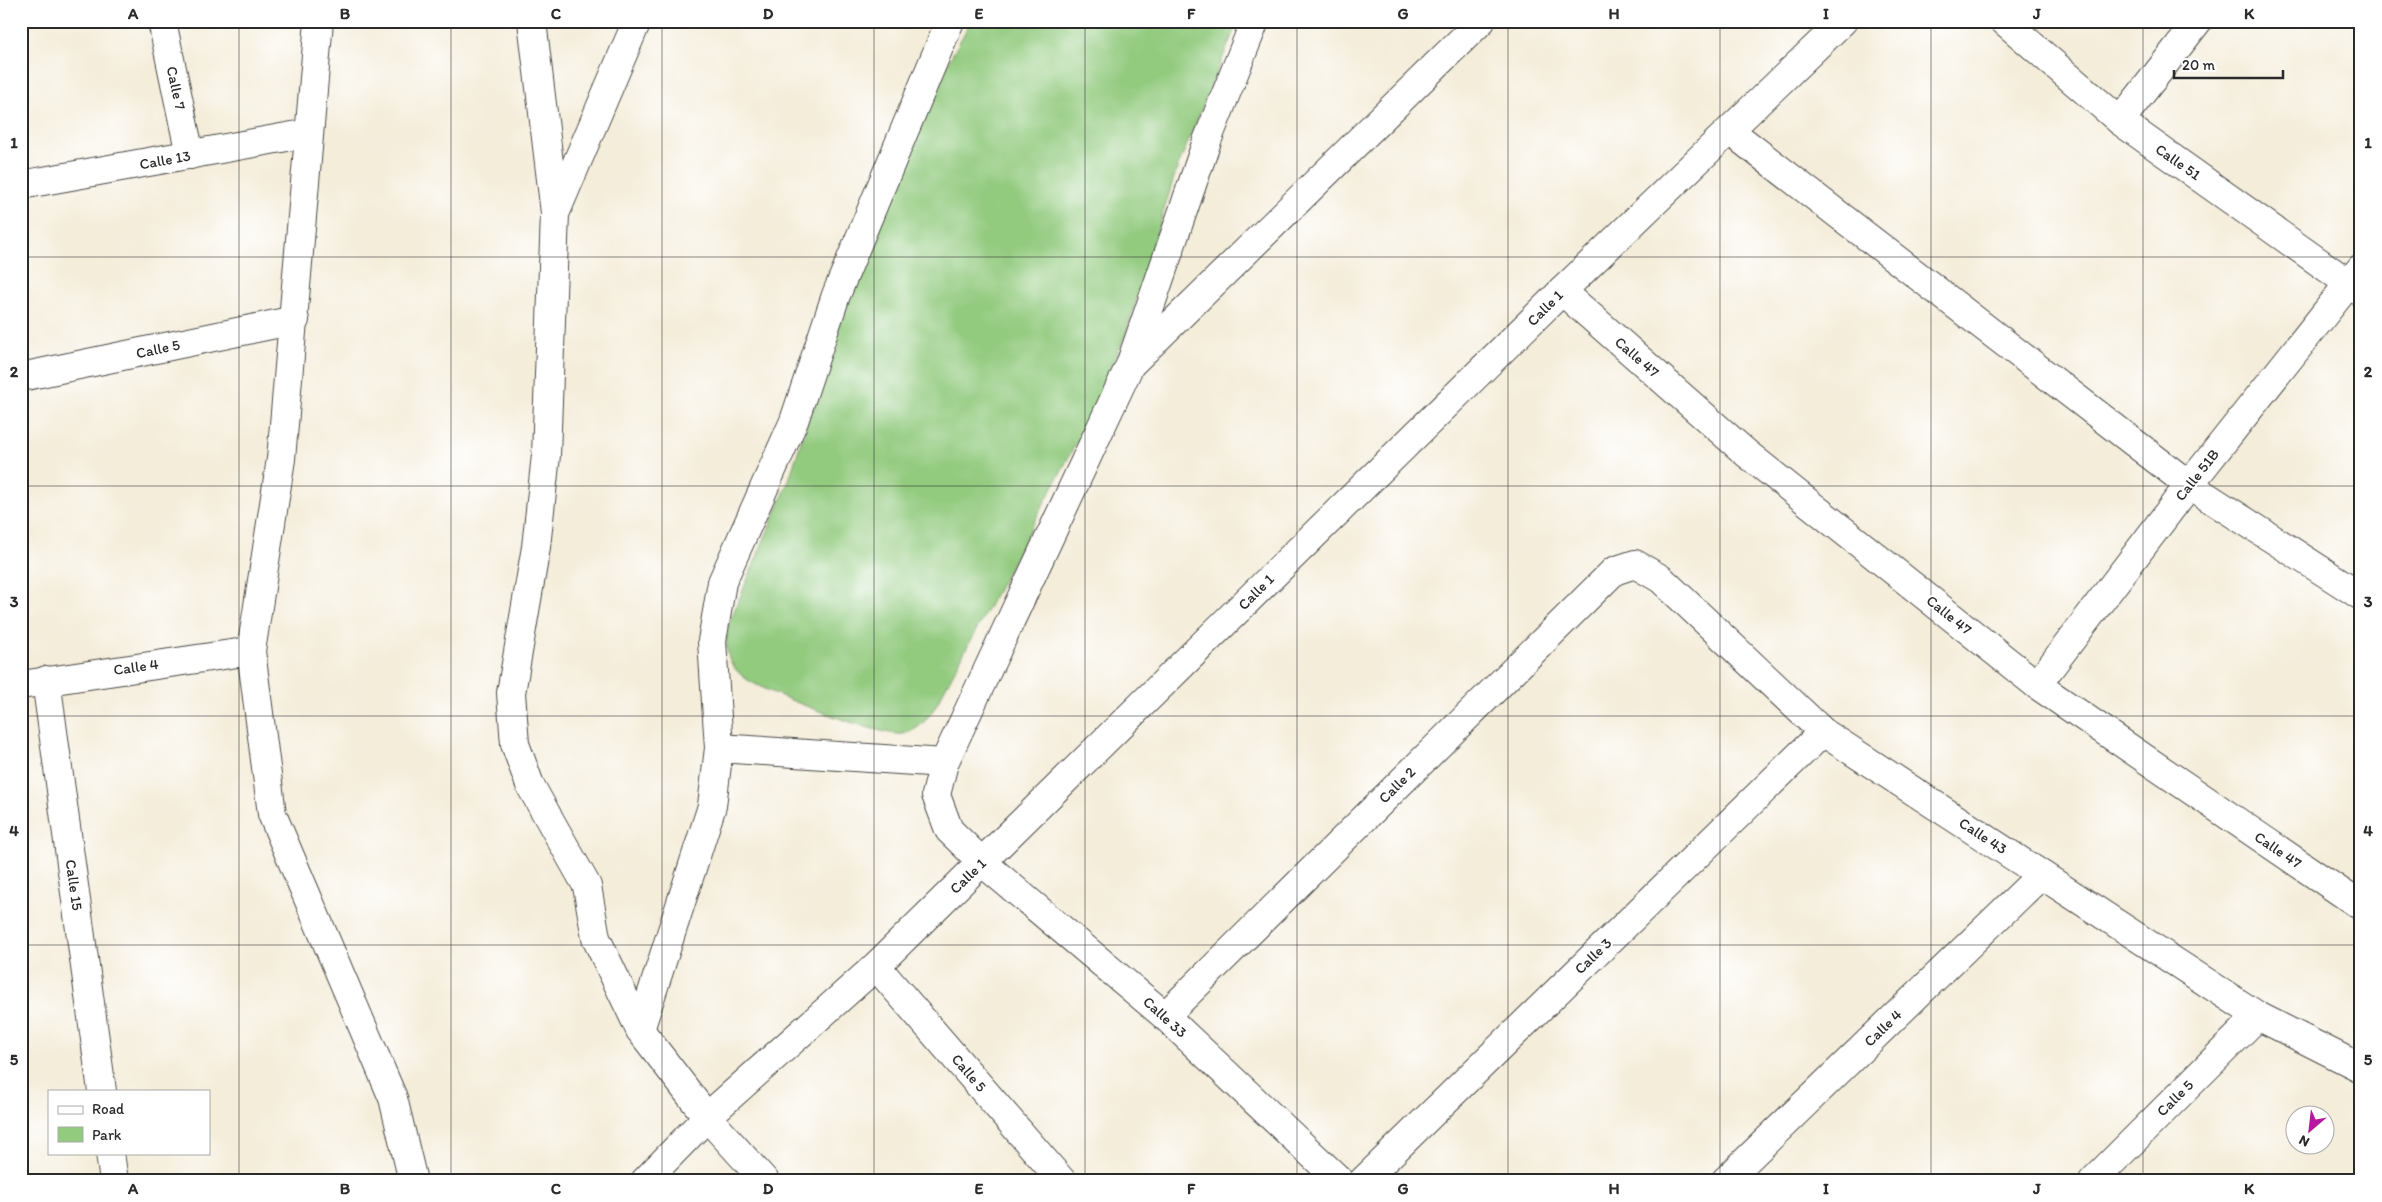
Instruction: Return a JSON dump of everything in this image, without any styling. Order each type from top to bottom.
[{"type":"street","name":"Calle 7","points":[[162,21],[190,155]]},
{"type":"street","points":[[319,21],[295,320],[281,459],[251,651],[272,814],[393,1098],[413,1181]]},
{"type":"street","points":[[532,21],[555,214],[546,455],[536,547],[511,693],[515,744],[530,785],[587,886],[596,938],[640,1030],[707,1117],[765,1181]]},
{"type":"street","points":[[555,214],[637,21]]},
{"type":"street","points":[[640,1030],[712,806],[719,748],[712,641],[722,582],[794,421],[836,295],[950,21]]},
{"type":"street","points":[[1130,365],[1207,141],[1255,21]]},
{"type":"street","points":[[1130,365],[1481,21]]},
{"type":"street","name":"Calle 1","points":[[645,1181],[707,1117],[876,966],[1562,291],[1844,21]]},
{"type":"street","name":"Calle 51","points":[[2004,21],[2120,121],[2357,281]]},
{"type":"street","points":[[2120,121],[2198,21]]},
{"type":"street","points":[[1730,131],[2189,485],[2361,596]]},
{"type":"street","name":"Calle 13","points":[[21,185],[309,133]]},
{"type":"street","name":"Calle 51B","points":[[2037,685],[2189,485],[2357,281]]},
{"type":"street","name":"Calle 47","points":[[1562,291],[1746,453],[2037,685],[2361,906]]},
{"type":"street","name":"Calle 5","points":[[21,377],[295,320]]},
{"type":"street","name":"Calle 33","points":[[1130,365],[944,763],[936,795],[950,830],[982,862],[1165,1016],[1340,1181]]},
{"type":"street","name":"Calle 43","points":[[1635,564],[1661,579],[1823,732],[2258,1016],[2361,1068]]},
{"type":"street","name":"Calle 2","points":[[1165,1016],[1614,571],[1635,564]]},
{"type":"street","name":"Calle 4","points":[[34,682],[251,651]]},
{"type":"street","name":"Calle 15","points":[[34,682],[102,1090]]},
{"type":"street","name":"Calle 3","points":[[1363,1181],[1823,732]]},
{"type":"street","points":[[719,748],[944,763]]},
{"type":"street","name":"Calle 4","points":[[1725,1181],[2041,875]]},
{"type":"street","name":"Calle 5","points":[[876,966],[1062,1181]]},
{"type":"street","name":"Calle 5","points":[[2092,1181],[2258,1016]]},
{"type":"street","points":[[110,1154],[114,1181]]},
{"type":"green space","points":[[971,21],[1238,21],[1176,171],[1126,333],[1080,436],[934,709],[917,728],[903,734],[891,733],[823,712],[774,693],[745,678],[733,666],[730,660],[727,646],[727,631],[788,483],[836,332],[944,70]]}]
